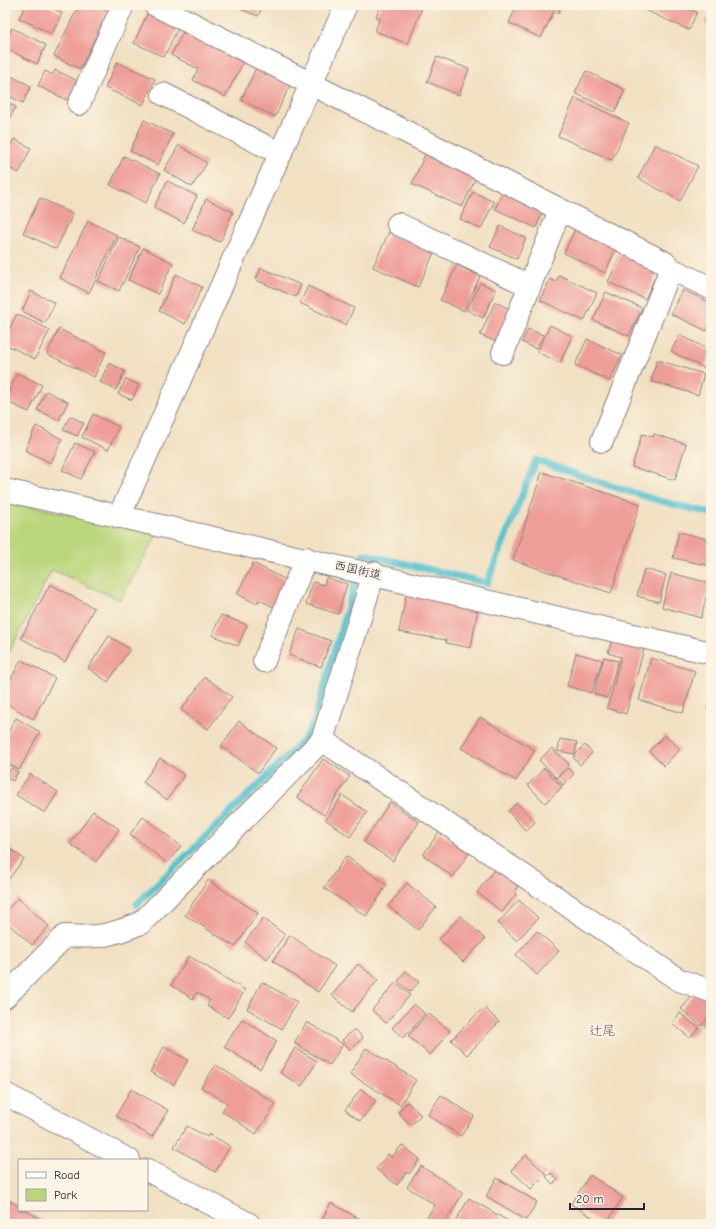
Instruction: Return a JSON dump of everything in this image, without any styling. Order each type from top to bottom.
[{"type":"street","points":[[79,104],[123,5]]},
{"type":"street","points":[[155,5],[664,262],[671,269],[711,288]]},
{"type":"street","points":[[119,517],[346,5]]},
{"type":"street","points":[[163,94],[281,154]]},
{"type":"street","points":[[504,353],[560,210]]},
{"type":"street","points":[[398,224],[530,286]]},
{"type":"street","points":[[602,441],[671,269]]},
{"type":"street","name":"西国街道","points":[[5,490],[711,652]]},
{"type":"street","points":[[264,661],[306,558]]},
{"type":"street","points":[[5,997],[65,936],[95,938],[112,934],[141,923],[322,740],[374,574]]},
{"type":"street","points":[[322,740],[679,980],[711,991]]},
{"type":"street","points":[[5,1094],[127,1159]]},
{"type":"street","points":[[148,1171],[249,1224]]},
{"type":"green space","points":[[5,500],[157,535],[120,600],[52,570],[5,660]]},
{"type":"building","points":[[26,5],[46,5],[62,13],[52,34],[19,18]]},
{"type":"building","points":[[79,5],[95,5],[108,11],[80,69],[54,56]]},
{"type":"building","points":[[242,5],[263,5],[258,16],[240,9]]},
{"type":"building","points":[[381,5],[423,5],[408,44],[375,31],[380,18],[376,17]]},
{"type":"building","points":[[517,5],[562,5],[558,13],[554,11],[541,38],[509,23]]},
{"type":"building","points":[[634,5],[675,5],[697,12],[689,30]]},
{"type":"building","points":[[147,14],[178,28],[164,57],[134,43]]},
{"type":"building","points":[[711,18],[711,40],[705,20]]},
{"type":"building","points":[[12,28],[46,45],[37,64],[5,48],[5,43]]},
{"type":"building","points":[[185,29],[244,61],[225,97],[193,80],[198,69],[171,55]]},
{"type":"building","points":[[437,57],[469,69],[459,95],[427,82]]},
{"type":"building","points":[[117,62],[155,79],[143,105],[105,88]]},
{"type":"building","points":[[256,68],[290,85],[275,117],[241,100]]},
{"type":"building","points":[[55,70],[80,82],[71,102],[38,86],[45,71],[53,75]]},
{"type":"building","points":[[586,71],[625,90],[615,112],[575,93]]},
{"type":"building","points":[[5,73],[31,86],[23,103],[5,94]]},
{"type":"building","points":[[575,98],[629,123],[612,160],[558,136]]},
{"type":"building","points":[[5,101],[16,107],[5,126]]},
{"type":"building","points":[[144,120],[173,134],[158,165],[130,151]]},
{"type":"building","points":[[14,139],[31,148],[19,173],[5,166],[5,156]]},
{"type":"building","points":[[655,144],[698,166],[680,201],[638,178]]},
{"type":"building","points":[[179,145],[207,163],[192,187],[164,170]]},
{"type":"building","points":[[426,152],[477,176],[462,207],[412,184]]},
{"type":"building","points":[[124,156],[160,174],[146,203],[110,185]]},
{"type":"building","points":[[167,181],[197,196],[184,223],[154,208]]},
{"type":"building","points":[[504,189],[545,207],[536,228],[495,209]]},
{"type":"building","points":[[473,192],[494,202],[481,229],[460,219]]},
{"type":"building","points":[[40,198],[73,214],[56,249],[23,233]]},
{"type":"building","points":[[206,199],[233,212],[220,242],[192,230]]},
{"type":"building","points":[[88,221],[117,235],[89,293],[60,278]]},
{"type":"building","points":[[500,226],[526,238],[517,259],[490,247]]},
{"type":"building","points":[[576,227],[617,246],[605,273],[564,253]]},
{"type":"building","points":[[389,232],[434,253],[418,287],[373,267]]},
{"type":"building","points":[[119,237],[140,247],[119,291],[98,281]]},
{"type":"building","points":[[143,248],[173,263],[158,294],[128,280]]},
{"type":"building","points":[[623,250],[660,267],[645,299],[608,282]]},
{"type":"building","points":[[457,265],[480,276],[464,311],[440,300]]},
{"type":"building","points":[[261,268],[301,285],[296,297],[256,280]]},
{"type":"building","points":[[176,274],[202,287],[185,324],[159,311]]},
{"type":"building","points":[[559,275],[597,293],[584,321],[540,300],[550,279],[556,282]]},
{"type":"building","points":[[480,283],[496,290],[483,318],[467,310]]},
{"type":"building","points":[[308,286],[354,308],[346,325],[300,303]]},
{"type":"building","points":[[683,290],[711,303],[711,322],[707,331],[671,314]]},
{"type":"building","points":[[31,291],[55,303],[45,323],[22,311]]},
{"type":"building","points":[[606,292],[642,308],[629,336],[593,320]]},
{"type":"building","points":[[495,302],[514,311],[499,343],[480,335]]},
{"type":"building","points":[[17,314],[50,330],[35,359],[5,344],[5,337]]},
{"type":"building","points":[[550,325],[572,336],[560,363],[537,352]]},
{"type":"building","points":[[59,329],[106,352],[94,377],[47,354]]},
{"type":"building","points":[[528,329],[543,335],[536,349],[522,342]]},
{"type":"building","points":[[680,335],[711,351],[704,368],[671,351]]},
{"type":"building","points":[[587,339],[622,355],[610,381],[575,365]]},
{"type":"building","points":[[657,360],[704,374],[698,395],[651,381]]},
{"type":"building","points":[[109,363],[125,371],[116,390],[100,382]]},
{"type":"building","points":[[17,373],[42,385],[29,412],[5,401]]},
{"type":"building","points":[[126,379],[139,385],[132,400],[118,394]]},
{"type":"building","points":[[46,391],[68,402],[59,420],[37,410]]},
{"type":"building","points":[[93,414],[119,427],[108,450],[82,437]]},
{"type":"building","points":[[70,416],[84,423],[77,436],[63,430]]},
{"type":"building","points":[[36,426],[62,439],[51,463],[25,450]]},
{"type":"building","points":[[642,434],[653,437],[654,434],[686,444],[675,480],[632,467]]},
{"type":"building","points":[[75,443],[95,452],[81,479],[62,470]]},
{"type":"building","points":[[542,472],[640,504],[611,593],[513,560]]},
{"type":"building","points":[[679,532],[711,540],[711,566],[673,558]]},
{"type":"building","points":[[253,563],[288,581],[274,607],[259,600],[257,604],[237,594]]},
{"type":"building","points":[[644,569],[666,575],[659,602],[637,596]]},
{"type":"building","points":[[671,573],[710,583],[701,618],[662,607]]},
{"type":"building","points":[[326,578],[347,584],[338,614],[306,604],[313,582],[324,585]]},
{"type":"building","points":[[50,584],[94,608],[65,662],[21,638]]},
{"type":"building","points":[[406,595],[478,608],[471,648],[446,643],[446,640],[399,632]]},
{"type":"building","points":[[221,615],[247,625],[238,646],[212,635]]},
{"type":"building","points":[[299,629],[331,641],[321,667],[289,655]]},
{"type":"building","points":[[109,636],[130,649],[108,682],[88,668]]},
{"type":"building","points":[[612,640],[644,649],[626,714],[607,708],[621,657],[608,653]]},
{"type":"building","points":[[576,653],[602,660],[592,693],[567,686]]},
{"type":"building","points":[[604,657],[618,661],[607,698],[594,694]]},
{"type":"building","points":[[651,658],[695,671],[683,713],[639,700]]},
{"type":"building","points":[[21,660],[55,678],[33,719],[5,703],[5,690]]},
{"type":"building","points":[[205,677],[232,697],[208,729],[181,710]]},
{"type":"building","points":[[711,696],[711,710],[707,709]]},
{"type":"building","points":[[480,717],[535,750],[516,781],[461,748]]},
{"type":"building","points":[[16,718],[40,732],[19,770],[5,762],[5,738]]},
{"type":"building","points":[[239,721],[276,748],[258,773],[221,746]]},
{"type":"building","points":[[665,735],[680,749],[664,766],[649,751]]},
{"type":"building","points":[[560,739],[577,742],[575,754],[558,751]]},
{"type":"building","points":[[585,745],[592,753],[580,765],[573,757]]},
{"type":"building","points":[[552,748],[569,764],[556,778],[539,760]]},
{"type":"building","points":[[160,758],[184,775],[167,800],[143,782]]},
{"type":"building","points":[[323,759],[350,776],[324,815],[297,797]]},
{"type":"building","points":[[11,768],[18,772],[13,781],[6,778]]},
{"type":"building","points":[[544,768],[562,787],[545,803],[528,785]]},
{"type":"building","points":[[568,768],[574,774],[563,785],[557,778]]},
{"type":"building","points":[[30,774],[58,792],[45,813],[16,795]]},
{"type":"building","points":[[342,795],[367,812],[350,837],[326,820]]},
{"type":"building","points":[[390,802],[419,822],[393,861],[364,842]]},
{"type":"building","points":[[517,803],[535,822],[526,831],[508,811]]},
{"type":"building","points":[[93,811],[119,829],[96,862],[70,844]]},
{"type":"building","points":[[143,817],[181,846],[167,863],[130,834]]},
{"type":"building","points":[[439,832],[469,853],[453,877],[423,855]]},
{"type":"building","points":[[5,845],[24,859],[8,880],[5,877]]},
{"type":"building","points":[[346,856],[387,885],[366,916],[324,888]]},
{"type":"building","points":[[495,869],[518,886],[514,891],[516,894],[502,912],[477,892]]},
{"type":"building","points":[[208,880],[258,913],[235,947],[185,915]]},
{"type":"building","points":[[407,883],[436,907],[418,930],[388,906]]},
{"type":"building","points":[[18,898],[49,926],[32,945],[5,921],[5,912]]},
{"type":"building","points":[[519,900],[538,918],[517,941],[498,923]]},
{"type":"building","points":[[461,916],[485,939],[463,962],[439,939]]},
{"type":"building","points":[[263,918],[285,935],[267,959],[245,942]]},
{"type":"building","points":[[537,931],[559,951],[537,975],[516,955]]},
{"type":"building","points":[[290,935],[335,966],[318,992],[273,961]]},
{"type":"building","points":[[189,956],[245,990],[228,1018],[207,1006],[210,1000],[197,992],[193,999],[171,985]]},
{"type":"building","points":[[358,964],[378,980],[352,1012],[332,995]]},
{"type":"building","points":[[406,971],[419,982],[410,992],[398,981]]},
{"type":"building","points":[[262,982],[297,1002],[282,1029],[247,1009]]},
{"type":"building","points":[[396,982],[410,995],[386,1023],[372,1010]]},
{"type":"building","points":[[698,990],[711,995],[711,1015],[701,1026],[681,1009]]},
{"type":"building","points":[[414,1004],[425,1014],[403,1038],[392,1028]]},
{"type":"building","points":[[484,1007],[499,1022],[467,1055],[451,1040]]},
{"type":"building","points":[[428,1013],[450,1031],[430,1055],[408,1036]]},
{"type":"building","points":[[680,1013],[699,1028],[690,1038],[672,1023]]},
{"type":"building","points":[[242,1019],[277,1041],[260,1069],[224,1047]]},
{"type":"building","points":[[711,1020],[711,1031],[706,1027]]},
{"type":"building","points":[[307,1022],[343,1044],[330,1065],[294,1043]]},
{"type":"building","points":[[355,1029],[363,1038],[350,1050],[342,1040]]},
{"type":"building","points":[[164,1047],[188,1060],[174,1085],[150,1072]]},
{"type":"building","points":[[295,1048],[317,1061],[302,1086],[280,1073]]},
{"type":"building","points":[[366,1048],[416,1080],[400,1105],[350,1074]]},
{"type":"building","points":[[216,1065],[276,1104],[256,1134],[222,1111],[227,1103],[201,1087]]},
{"type":"building","points":[[131,1089],[168,1110],[152,1137],[116,1116]]},
{"type":"building","points":[[361,1089],[376,1101],[360,1121],[345,1110]]},
{"type":"building","points":[[441,1095],[474,1116],[461,1136],[428,1115]]},
{"type":"building","points":[[407,1102],[421,1115],[411,1125],[398,1112]]},
{"type":"building","points":[[187,1126],[207,1137],[209,1134],[230,1146],[215,1172],[174,1147]]},
{"type":"building","points":[[402,1145],[420,1159],[409,1174],[407,1172],[397,1185],[376,1169],[388,1154],[392,1157]]},
{"type":"building","points":[[526,1155],[546,1174],[531,1189],[511,1170]]},
{"type":"building","points":[[421,1166],[463,1193],[444,1224],[431,1224],[425,1220],[435,1205],[407,1187]]},
{"type":"building","points":[[551,1173],[558,1180],[553,1184],[546,1177]]},
{"type":"building","points":[[590,1175],[623,1197],[606,1224],[603,1224],[571,1204]]},
{"type":"building","points":[[497,1178],[537,1202],[526,1220],[486,1196]]},
{"type":"building","points":[[5,1198],[18,1205],[18,1211],[27,1211],[49,1224],[5,1224]]},
{"type":"building","points":[[469,1198],[513,1224],[454,1224]]},
{"type":"building","points":[[331,1203],[369,1224],[320,1223]]},
{"type":"waterway","points":[[362,558],[363,554],[487,583],[536,460],[644,496],[711,513]]},
{"type":"waterway","points":[[137,904],[304,740],[314,722],[356,580]]},
{"type":"waterway","points":[[5,1014],[17,999]]},
{"type":"district","name":"辻尾","points":[[602,1030]]}]
